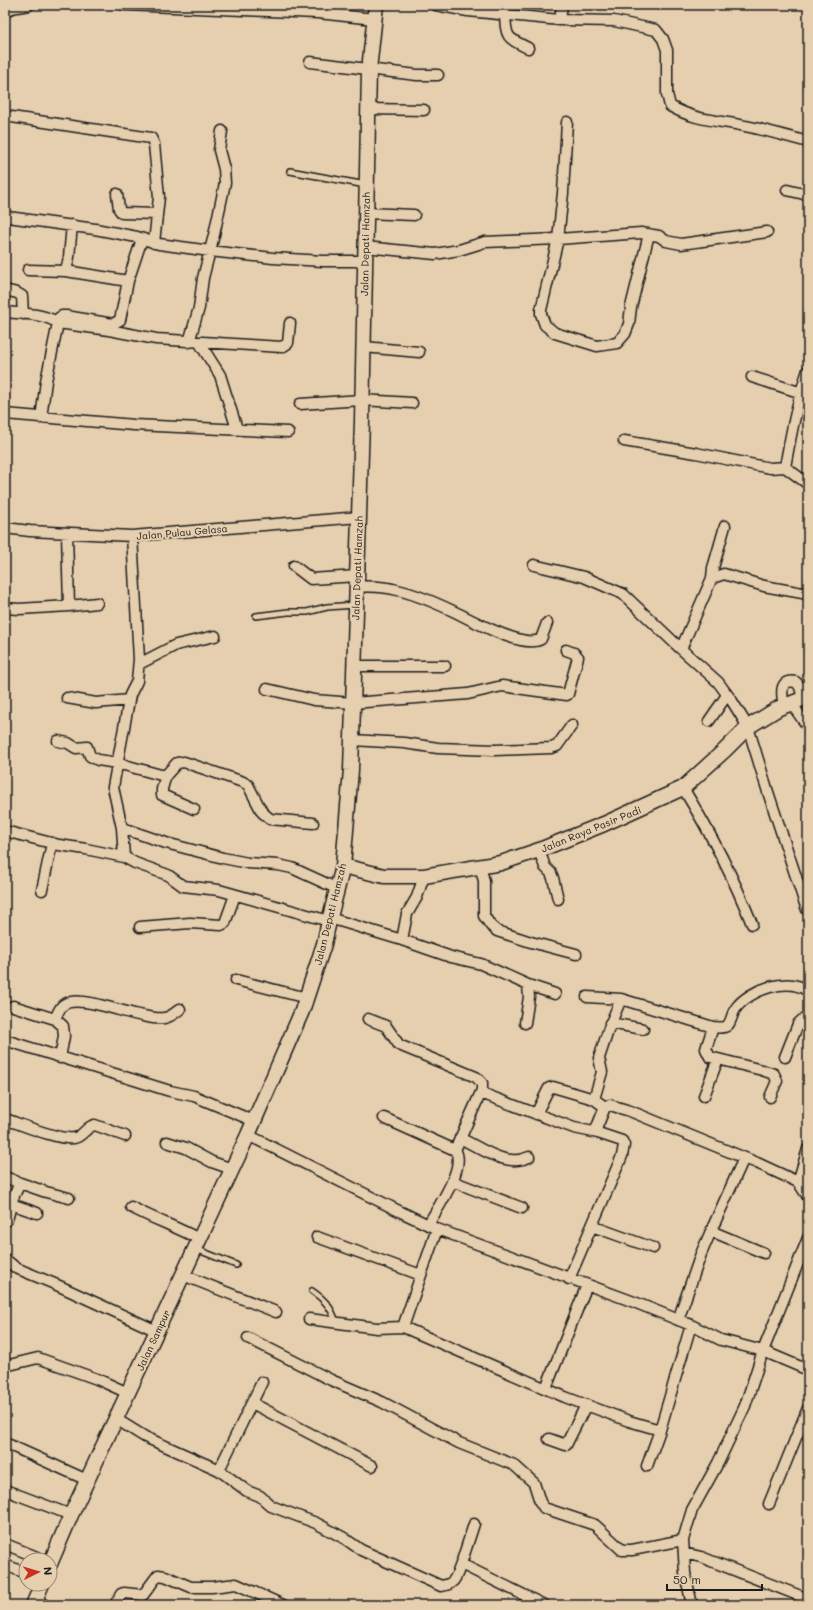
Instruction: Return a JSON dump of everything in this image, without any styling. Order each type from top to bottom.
[{"type":"main road","name":"Jalan Depati Hamzah","points":[[255,1118],[307,998],[324,944],[343,866],[352,740],[353,666],[364,347],[369,70],[376,5]]},
{"type":"main road","name":"Jalan Raya Pasir Padi","points":[[343,866],[384,876],[424,876],[501,862],[539,850],[604,824],[683,788],[748,727],[797,701]]},
{"type":"main road","name":"Jalan Sampur","points":[[55,1552],[255,1118]]},
{"type":"main road","points":[[38,1603],[40,1592]]},
{"type":"street","points":[[5,13],[12,8],[29,5]]},
{"type":"street","points":[[124,5],[318,13],[374,19]]},
{"type":"street","points":[[436,5],[468,11],[560,20],[614,21],[656,30],[663,39],[667,50],[667,94],[670,106],[685,115],[786,135],[808,142]]},
{"type":"street","points":[[560,20],[562,5]]},
{"type":"street","points":[[505,14],[508,36],[511,40],[528,48]]},
{"type":"street","points":[[310,62],[417,75],[438,75]]},
{"type":"street","points":[[369,109],[424,110]]},
{"type":"street","points":[[5,116],[151,138],[154,144],[159,197],[154,243]]},
{"type":"street","points":[[567,122],[563,194],[558,239],[541,310],[545,325],[555,333],[597,346],[617,343],[625,334],[629,324],[649,234]]},
{"type":"street","points":[[222,130],[219,150],[224,169],[225,183],[203,278],[194,342],[220,375],[237,430]]},
{"type":"street","points":[[787,190],[808,195]]},
{"type":"street","points":[[117,194],[119,209],[122,213],[157,214]]},
{"type":"street","points":[[366,213],[414,215]]},
{"type":"street","points":[[8,217],[72,225],[142,239],[154,243],[210,251],[273,258],[322,261],[365,254],[435,254],[459,250],[485,242],[558,239],[641,233],[658,236],[666,241],[681,244],[767,232]]},
{"type":"street","points":[[66,271],[70,257],[72,225]]},
{"type":"street","points":[[42,418],[46,381],[60,318],[62,316],[113,324],[117,323],[122,314],[128,281],[142,239]]},
{"type":"street","points":[[28,270],[66,271],[128,281]]},
{"type":"street","points":[[5,290],[22,296],[23,314]]},
{"type":"street","points":[[5,312],[35,315],[51,318],[58,323],[109,330],[156,339],[282,347],[288,343],[290,323]]},
{"type":"street","points":[[364,347],[420,352]]},
{"type":"street","points":[[785,467],[793,422],[804,394],[808,370]]},
{"type":"street","points":[[752,377],[804,394]]},
{"type":"street","points":[[300,404],[362,400],[412,403]]},
{"type":"street","points":[[5,414],[134,425],[288,432]]},
{"type":"street","points":[[624,441],[696,453],[770,468],[785,467],[808,484]]},
{"type":"street","name":"Jalan Pulau Gelasa","points":[[5,528],[132,536],[359,517]]},
{"type":"street","points":[[681,649],[712,578],[713,568],[725,526]]},
{"type":"street","points":[[67,533],[69,606]]},
{"type":"street","points":[[124,857],[122,828],[113,787],[130,700],[137,681],[139,664],[132,536]]},
{"type":"street","points":[[534,565],[584,577],[623,594],[718,682],[748,727],[806,910]]},
{"type":"street","points":[[294,566],[311,579],[357,581],[393,589],[446,608],[498,633],[534,642],[541,639],[547,623]]},
{"type":"street","points":[[712,578],[724,574],[764,586],[808,594]]},
{"type":"street","points":[[5,608],[33,609],[97,603]]},
{"type":"street","points":[[139,664],[176,645],[215,636]]},
{"type":"street","points":[[267,689],[314,700],[353,703],[468,694],[502,686],[567,695],[578,658],[574,653],[566,650]]},
{"type":"street","points":[[353,666],[445,666]]},
{"type":"street","points":[[709,721],[728,695]]},
{"type":"street","points":[[67,698],[96,703],[130,700]]},
{"type":"street","points":[[797,701],[808,727]]},
{"type":"street","points":[[352,740],[404,743],[438,748],[494,750],[551,748],[557,746],[572,725]]},
{"type":"street","points":[[58,741],[68,743],[76,748],[87,747],[92,758],[166,775]]},
{"type":"street","points":[[194,809],[162,795],[166,775],[178,763],[184,762],[248,785],[262,812],[270,819],[313,823]]},
{"type":"street","points":[[683,788],[728,867],[752,924]]},
{"type":"street","points":[[122,828],[166,843],[223,858],[248,863],[278,865],[292,868],[338,889]]},
{"type":"street","points":[[5,831],[52,843],[124,857],[135,863],[168,875],[182,886],[218,890],[329,920],[360,926],[451,957],[481,964],[528,985],[555,994]]},
{"type":"street","points":[[42,890],[52,843]]},
{"type":"street","points":[[539,850],[544,867],[553,878],[558,899]]},
{"type":"street","points":[[480,866],[484,881],[484,916],[491,926],[497,931],[530,942],[576,954]]},
{"type":"street","points":[[402,940],[407,914],[417,896],[424,876]]},
{"type":"street","points":[[140,927],[190,923],[221,925],[224,923],[235,895]]},
{"type":"street","points":[[236,980],[307,998]]},
{"type":"street","points":[[525,1023],[529,997],[528,985]]},
{"type":"street","points":[[588,997],[621,999],[713,1027],[724,1027],[727,1026],[735,1009],[744,999],[769,987],[786,985],[804,988],[808,991]]},
{"type":"street","points":[[594,1099],[602,1072],[599,1058],[610,1023],[621,999]]},
{"type":"street","points":[[55,1020],[62,1006],[73,1001],[90,1003],[159,1018],[172,1015],[180,1009]]},
{"type":"street","points":[[13,1006],[55,1020],[63,1026],[64,1036],[60,1058]]},
{"type":"street","points":[[368,1019],[386,1026],[399,1045],[476,1077],[482,1083],[481,1093],[455,1150]]},
{"type":"street","points":[[786,1057],[798,1024],[802,1020],[808,1022]]},
{"type":"street","points":[[610,1023],[644,1028]]},
{"type":"street","points":[[713,1027],[706,1049],[710,1057],[774,1074],[777,1081],[770,1097]]},
{"type":"street","points":[[5,1040],[170,1091],[194,1096],[255,1118]]},
{"type":"street","points":[[704,1096],[718,1059]]},
{"type":"street","points":[[536,1114],[546,1092],[551,1087],[594,1099],[605,1107]]},
{"type":"street","points":[[481,1093],[574,1128],[595,1132],[622,1141],[624,1145],[622,1156],[569,1279]]},
{"type":"street","points":[[605,1107],[610,1105],[630,1111],[744,1158],[798,1182],[808,1197]]},
{"type":"street","points":[[595,1132],[605,1107]]},
{"type":"street","points":[[384,1118],[455,1150],[458,1154],[459,1160],[456,1174],[432,1227],[421,1275],[403,1327]]},
{"type":"street","points":[[5,1119],[46,1133],[72,1139],[78,1137],[90,1126],[124,1136]]},
{"type":"street","points":[[248,1135],[432,1227],[691,1325],[721,1340],[763,1351],[808,1370]]},
{"type":"street","points":[[460,1138],[513,1162],[522,1161],[529,1157]]},
{"type":"street","points":[[167,1142],[178,1145],[212,1162],[232,1169]]},
{"type":"street","points":[[798,1182],[808,1149]]},
{"type":"street","points":[[678,1320],[701,1254],[744,1158]]},
{"type":"street","points":[[5,1177],[46,1192],[69,1198]]},
{"type":"street","points":[[452,1181],[522,1208]]},
{"type":"street","points":[[7,1220],[11,1204],[20,1183]]},
{"type":"street","points":[[11,1204],[37,1213]]},
{"type":"street","points":[[131,1207],[173,1225],[197,1244]]},
{"type":"street","points":[[592,1226],[653,1248]]},
{"type":"street","points":[[711,1231],[764,1253]]},
{"type":"street","points":[[317,1237],[421,1275]]},
{"type":"street","points":[[692,1605],[685,1573],[683,1540],[692,1510],[718,1463],[745,1406],[763,1351],[808,1238]]},
{"type":"street","points":[[5,1259],[16,1268],[57,1285],[157,1331]]},
{"type":"street","points":[[183,1275],[276,1312]]},
{"type":"street","points":[[546,1388],[587,1285]]},
{"type":"street","points":[[309,1319],[377,1328],[403,1327],[586,1405],[629,1421],[660,1430]]},
{"type":"street","points":[[648,1466],[691,1325]]},
{"type":"street","points":[[248,1338],[331,1380],[382,1402],[459,1443],[514,1465],[534,1483],[540,1502],[544,1508],[595,1525],[622,1550],[632,1550],[683,1540]]},
{"type":"street","points":[[5,1366],[38,1358],[128,1393]]},
{"type":"street","points":[[219,1470],[262,1382]]},
{"type":"street","points":[[252,1403],[372,1466]]},
{"type":"street","points":[[549,1439],[566,1445],[586,1405]]},
{"type":"street","points":[[769,1504],[808,1408]]},
{"type":"street","points":[[116,1419],[145,1437],[219,1470],[248,1491],[260,1496],[271,1506],[316,1522],[344,1538],[361,1550],[441,1586],[452,1583],[461,1564],[474,1524]]},
{"type":"street","points":[[5,1443],[87,1480]]},
{"type":"street","points":[[5,1490],[71,1515]]},
{"type":"street","points":[[5,1544],[24,1552]]},
{"type":"street","points":[[684,1553],[701,1557],[808,1599]]},
{"type":"street","points":[[461,1564],[544,1605]]},
{"type":"street","points":[[5,1565],[18,1570]]},
{"type":"street","points":[[115,1605],[121,1594],[142,1595],[158,1575],[165,1576],[191,1587],[212,1588],[236,1584],[283,1605]]},
{"type":"lane","points":[[290,171],[367,186]]},
{"type":"lane","points":[[256,616],[288,612],[307,612],[327,607],[356,605]]},
{"type":"lane","points":[[197,1244],[236,1265]]},
{"type":"lane","points":[[312,1291],[327,1302],[336,1323]]}]
